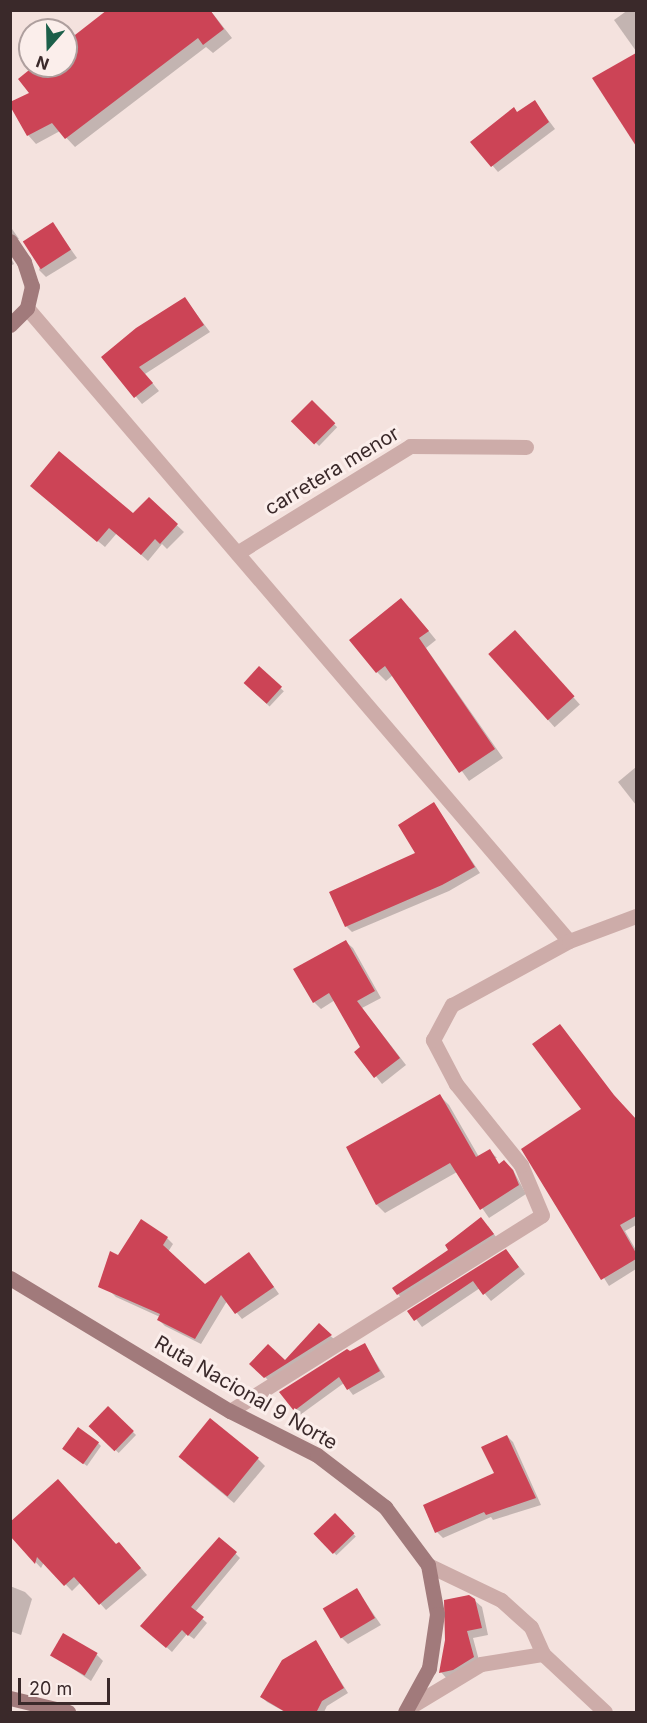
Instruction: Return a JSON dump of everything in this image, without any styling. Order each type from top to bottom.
[{"type":"main road","points":[[10,241],[24,262],[32,286],[27,308],[10,325]]},
{"type":"main road","name":"Ruta Nacional 9 Norte","points":[[10,1278],[230,1411],[317,1455],[385,1507],[428,1565],[437,1614],[429,1668],[406,1710]]},
{"type":"main road","points":[[10,1698],[68,1713]]},
{"type":"street","points":[[27,308],[569,941]]},
{"type":"street","name":"carretera menor","points":[[237,553],[410,446],[526,447]]},
{"type":"street","points":[[230,1411],[542,1215],[521,1165],[456,1084],[433,1040],[452,1005],[569,941],[636,916]]},
{"type":"street","points":[[428,1565],[501,1600],[531,1627],[543,1654],[605,1713]]},
{"type":"street","points":[[406,1710],[481,1664],[543,1654]]},
{"type":"building","points":[[107,10],[210,10],[224,29],[203,45],[198,38],[65,139],[52,123],[27,136],[10,106],[10,102],[29,93],[18,79],[78,78],[78,33]]},
{"type":"building","points":[[636,53],[636,146],[592,78]]},
{"type":"building","points":[[535,100],[549,122],[491,167],[470,142],[514,107],[517,112]]},
{"type":"building","points":[[53,222],[71,250],[41,269],[23,242]]},
{"type":"building","points":[[185,297],[204,325],[139,367],[153,383],[134,398],[101,357],[136,328]]},
{"type":"building","points":[[312,400],[335,423],[314,445],[291,421]]},
{"type":"building","points":[[59,451],[133,513],[149,497],[178,524],[160,544],[155,539],[141,555],[109,528],[97,542],[30,486]]},
{"type":"building","points":[[401,598],[429,631],[419,638],[495,749],[459,773],[385,666],[376,673],[349,640]]},
{"type":"building","points":[[515,630],[575,696],[548,720],[488,654]]},
{"type":"building","points":[[259,666],[282,687],[267,704],[244,683]]},
{"type":"building","points":[[434,802],[475,867],[442,885],[345,927],[329,892],[415,853],[398,825]]},
{"type":"building","points":[[346,940],[375,991],[357,1001],[400,1058],[374,1078],[354,1052],[360,1047],[329,993],[313,1003],[293,969]]},
{"type":"building","points":[[560,1024],[614,1095],[636,1119],[636,1216],[620,1225],[636,1253],[636,1259],[601,1280],[521,1149],[581,1109],[532,1044]]},
{"type":"building","points":[[440,1094],[476,1157],[490,1149],[499,1164],[504,1160],[513,1170],[519,1185],[480,1210],[450,1163],[376,1205],[346,1147]]},
{"type":"building","points":[[481,1217],[494,1234],[397,1295],[392,1288],[448,1250],[445,1245]]},
{"type":"building","points":[[141,1219],[168,1237],[163,1245],[205,1284],[249,1252],[274,1287],[235,1314],[221,1295],[195,1339],[157,1320],[160,1314],[98,1287],[110,1251],[118,1255]]},
{"type":"building","points":[[506,1249],[519,1267],[483,1295],[473,1281],[414,1321],[407,1311]]},
{"type":"building","points":[[319,1323],[332,1335],[264,1378],[249,1364],[268,1344],[285,1360]]},
{"type":"building","points":[[365,1343],[380,1371],[347,1390],[339,1377],[294,1411],[279,1392],[347,1349],[350,1351]]},
{"type":"building","points":[[108,1406],[134,1431],[114,1451],[89,1426]]},
{"type":"building","points":[[210,1418],[259,1458],[227,1497],[179,1457]]},
{"type":"building","points":[[78,1427],[99,1442],[83,1464],[62,1449]]},
{"type":"building","points":[[507,1435],[536,1498],[486,1515],[484,1512],[435,1533],[423,1505],[494,1473],[481,1447]]},
{"type":"building","points":[[58,1479],[116,1544],[119,1542],[141,1568],[99,1605],[74,1577],[64,1586],[37,1557],[35,1564],[10,1536],[10,1522]]},
{"type":"building","points":[[335,1513],[354,1533],[333,1554],[313,1534]]},
{"type":"building","points":[[219,1537],[237,1552],[191,1607],[204,1617],[188,1636],[182,1630],[166,1648],[140,1626]]},
{"type":"building","points":[[357,1588],[375,1618],[341,1639],[323,1609]]},
{"type":"building","points":[[469,1595],[475,1599],[482,1628],[467,1631],[474,1657],[453,1670],[439,1673],[445,1640],[444,1600]]},
{"type":"building","points":[[63,1633],[98,1653],[85,1676],[50,1656]]},
{"type":"building","points":[[316,1640],[344,1688],[322,1701],[316,1713],[287,1713],[260,1697],[282,1660]]}]
